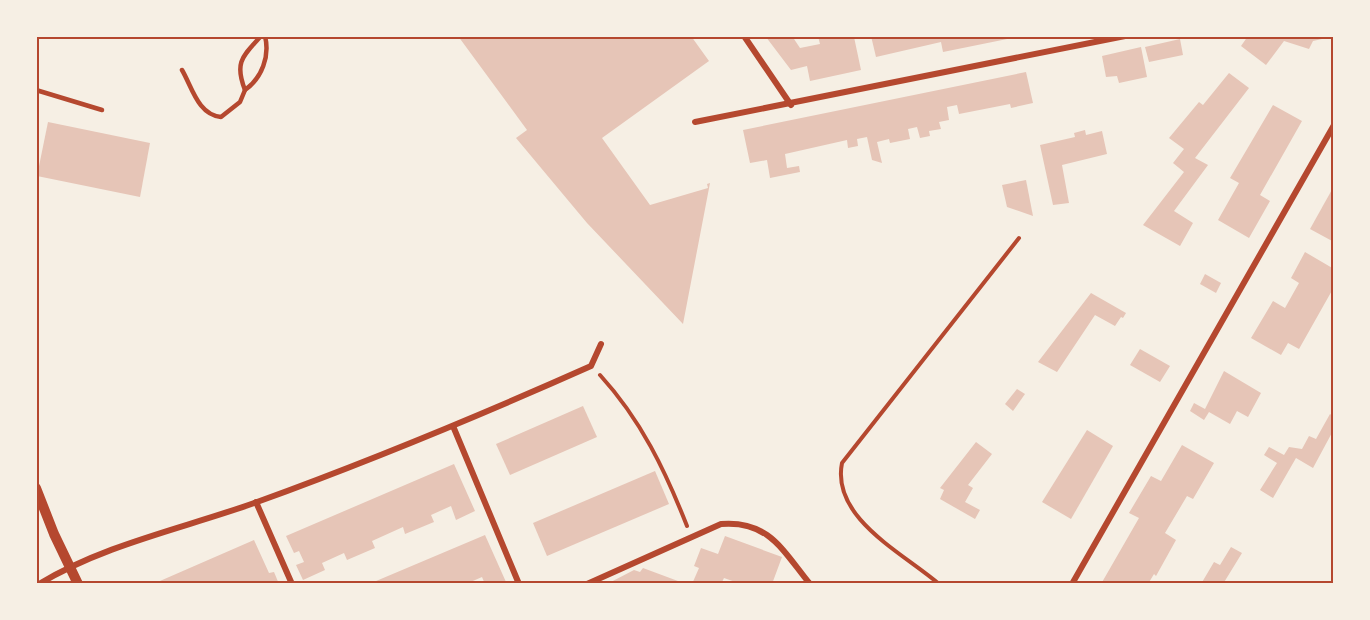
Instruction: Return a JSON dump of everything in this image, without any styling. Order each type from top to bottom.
[{"type":"street","points":[[744,36],[791,105]]},
{"type":"street","points":[[695,122],[791,105],[1125,36]]},
{"type":"street","points":[[1072,584],[1334,125]]},
{"type":"street","points":[[39,584],[70,567],[256,502],[453,426],[591,366],[601,344]]},
{"type":"street","points":[[453,426],[519,584]]},
{"type":"street","points":[[36,488],[78,584]]},
{"type":"street","points":[[256,502],[292,584]]},
{"type":"street","points":[[586,584],[721,524],[734,523],[760,529],[774,540],[810,584]]},
{"type":"lane","points":[[245,90],[239,76],[243,55],[263,36]]},
{"type":"lane","points":[[182,70],[196,100],[214,116],[221,117],[240,102],[245,90],[256,82],[266,60],[263,36]]},
{"type":"lane","points":[[36,90],[102,110]]},
{"type":"path","points":[[939,584],[865,525],[850,509],[843,494],[840,475],[842,463],[1019,238]]},
{"type":"path","points":[[591,366],[615,392],[645,433],[667,473],[691,537]]},
{"type":"building","points":[[458,36],[691,36],[709,61],[602,138],[650,205],[708,188],[707,184],[710,183],[683,324],[587,223],[516,138],[527,130]]},
{"type":"building","points":[[792,36],[800,48],[820,44],[818,36],[854,37],[861,70],[810,81],[807,66],[791,70],[766,37]]},
{"type":"building","points":[[871,36],[1017,37],[943,52],[941,42],[876,57]]},
{"type":"building","points":[[1248,36],[1331,37],[1313,41],[1309,49],[1284,41],[1266,65],[1241,46]]},
{"type":"building","points":[[1180,39],[1183,55],[1149,62],[1145,47]]},
{"type":"building","points":[[1141,47],[1147,77],[1119,83],[1117,76],[1106,77],[1102,56]]},
{"type":"building","points":[[1026,72],[1033,103],[1011,108],[1010,104],[959,114],[957,105],[947,107],[949,120],[939,122],[941,129],[929,131],[930,136],[920,138],[917,127],[908,129],[910,139],[890,143],[889,139],[877,142],[882,163],[872,160],[867,137],[857,139],[858,146],[848,148],[847,140],[785,154],[787,168],[799,166],[800,172],[770,178],[767,160],[750,163],[743,130]]},
{"type":"building","points":[[1229,73],[1249,88],[1195,158],[1208,165],[1174,211],[1193,223],[1180,246],[1143,225],[1184,172],[1173,163],[1184,149],[1169,138],[1199,102],[1203,105]]},
{"type":"building","points":[[1273,105],[1302,121],[1260,195],[1270,201],[1249,238],[1218,220],[1239,183],[1230,178]]},
{"type":"building","points":[[48,122],[150,143],[140,197],[37,176]]},
{"type":"building","points":[[1085,130],[1086,135],[1102,131],[1107,154],[1062,165],[1069,203],[1053,205],[1040,145],[1075,137],[1074,133]]},
{"type":"building","points":[[1026,180],[1033,216],[1007,207],[1002,185]]},
{"type":"building","points":[[1334,186],[1334,242],[1310,229]]},
{"type":"building","points":[[1305,252],[1334,269],[1334,287],[1299,349],[1288,343],[1281,355],[1251,338],[1273,301],[1285,308],[1299,283],[1291,278]]},
{"type":"building","points":[[1205,274],[1221,283],[1216,293],[1200,284]]},
{"type":"building","points":[[1091,293],[1126,313],[1123,318],[1121,317],[1115,326],[1095,315],[1057,372],[1038,362]]},
{"type":"building","points":[[1140,349],[1170,366],[1160,382],[1130,365]]},
{"type":"building","points":[[1224,371],[1261,393],[1248,417],[1237,411],[1230,424],[1209,412],[1204,420],[1190,411],[1194,403],[1205,409]]},
{"type":"building","points":[[1017,389],[1025,394],[1013,411],[1005,404]]},
{"type":"building","points":[[583,406],[597,437],[510,475],[496,444]]},
{"type":"building","points":[[1330,414],[1334,417],[1334,429],[1313,468],[1296,458],[1273,498],[1260,490],[1277,463],[1264,455],[1269,447],[1284,455],[1289,447],[1302,449],[1309,436],[1316,439]]},
{"type":"building","points":[[1087,430],[1113,446],[1071,519],[1042,502]]},
{"type":"building","points":[[976,442],[992,454],[968,485],[973,488],[965,502],[980,510],[975,519],[940,499],[944,490],[940,488]]},
{"type":"building","points":[[1182,445],[1214,463],[1193,499],[1187,496],[1165,533],[1176,540],[1156,576],[1154,574],[1148,584],[1101,584],[1139,518],[1129,513],[1151,476],[1161,481]]},
{"type":"building","points":[[454,464],[475,511],[456,520],[451,506],[431,515],[434,522],[405,534],[403,527],[372,541],[375,548],[347,560],[344,553],[322,563],[325,570],[303,580],[296,565],[304,562],[299,551],[294,553],[286,536]]},
{"type":"building","points":[[655,471],[669,504],[547,556],[533,523]]},
{"type":"building","points":[[485,535],[506,582],[502,584],[485,584],[482,577],[466,584],[369,584]]},
{"type":"building","points":[[725,536],[782,557],[772,584],[741,584],[724,578],[721,584],[692,584],[699,568],[694,566],[701,548],[718,554]]},
{"type":"building","points":[[254,540],[269,573],[274,572],[279,584],[153,584]]},
{"type":"building","points":[[1231,547],[1242,553],[1223,584],[1201,584],[1214,562],[1220,565]]},
{"type":"building","points":[[643,568],[686,584],[607,584],[634,570],[640,572]]}]
